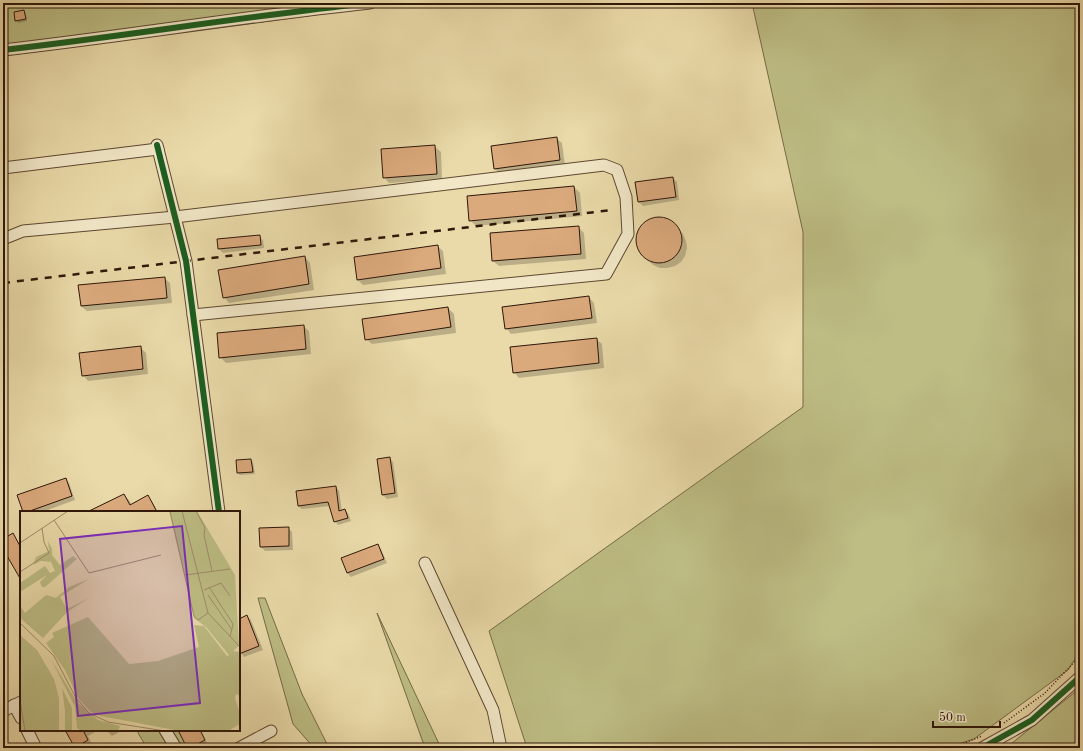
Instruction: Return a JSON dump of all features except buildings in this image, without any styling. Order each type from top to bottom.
[{"type":"street","points":[[3,50],[154,31],[295,7],[370,3]]},
{"type":"street","points":[[3,168],[158,147],[186,261],[219,511]]},
{"type":"street","points":[[3,239],[23,231],[175,217],[604,165],[617,170],[626,196],[628,234],[606,274],[193,315]]},
{"type":"street","points":[[425,563],[493,710],[501,748]]},
{"type":"street","points":[[982,748],[1032,720],[1080,677]]},
{"type":"street","points":[[3,711],[18,704]]},
{"type":"street","points":[[28,731],[36,748]]},
{"type":"street","points":[[166,731],[176,748]]},
{"type":"street","points":[[239,748],[271,731]]},
{"type":"path","points":[[1000,726],[1045,693],[1080,656]]},
{"type":"path","points":[[952,748],[987,734]]},
{"type":"green space","points":[[3,3],[406,3],[3,56]]},
{"type":"green space","points":[[752,3],[1080,3],[1080,651],[1068,670],[974,739],[946,748],[527,748],[489,631],[803,407],[803,232]]},
{"type":"green space","points":[[258,598],[265,598],[302,694],[329,748],[314,748],[293,724]]},
{"type":"green space","points":[[377,613],[441,748],[425,748]]},
{"type":"green space","points":[[1080,688],[1080,748],[1006,748]]},
{"type":"green space","points":[[139,731],[179,731],[190,748],[147,748],[138,733]]},
{"type":"railway","points":[[3,283],[612,210]]},
{"type":"cycle path","points":[[3,50],[370,3]]},
{"type":"cycle path","points":[[157,145],[186,261],[219,511]]},
{"type":"cycle path","points":[[982,748],[1032,720],[1080,677]]}]
